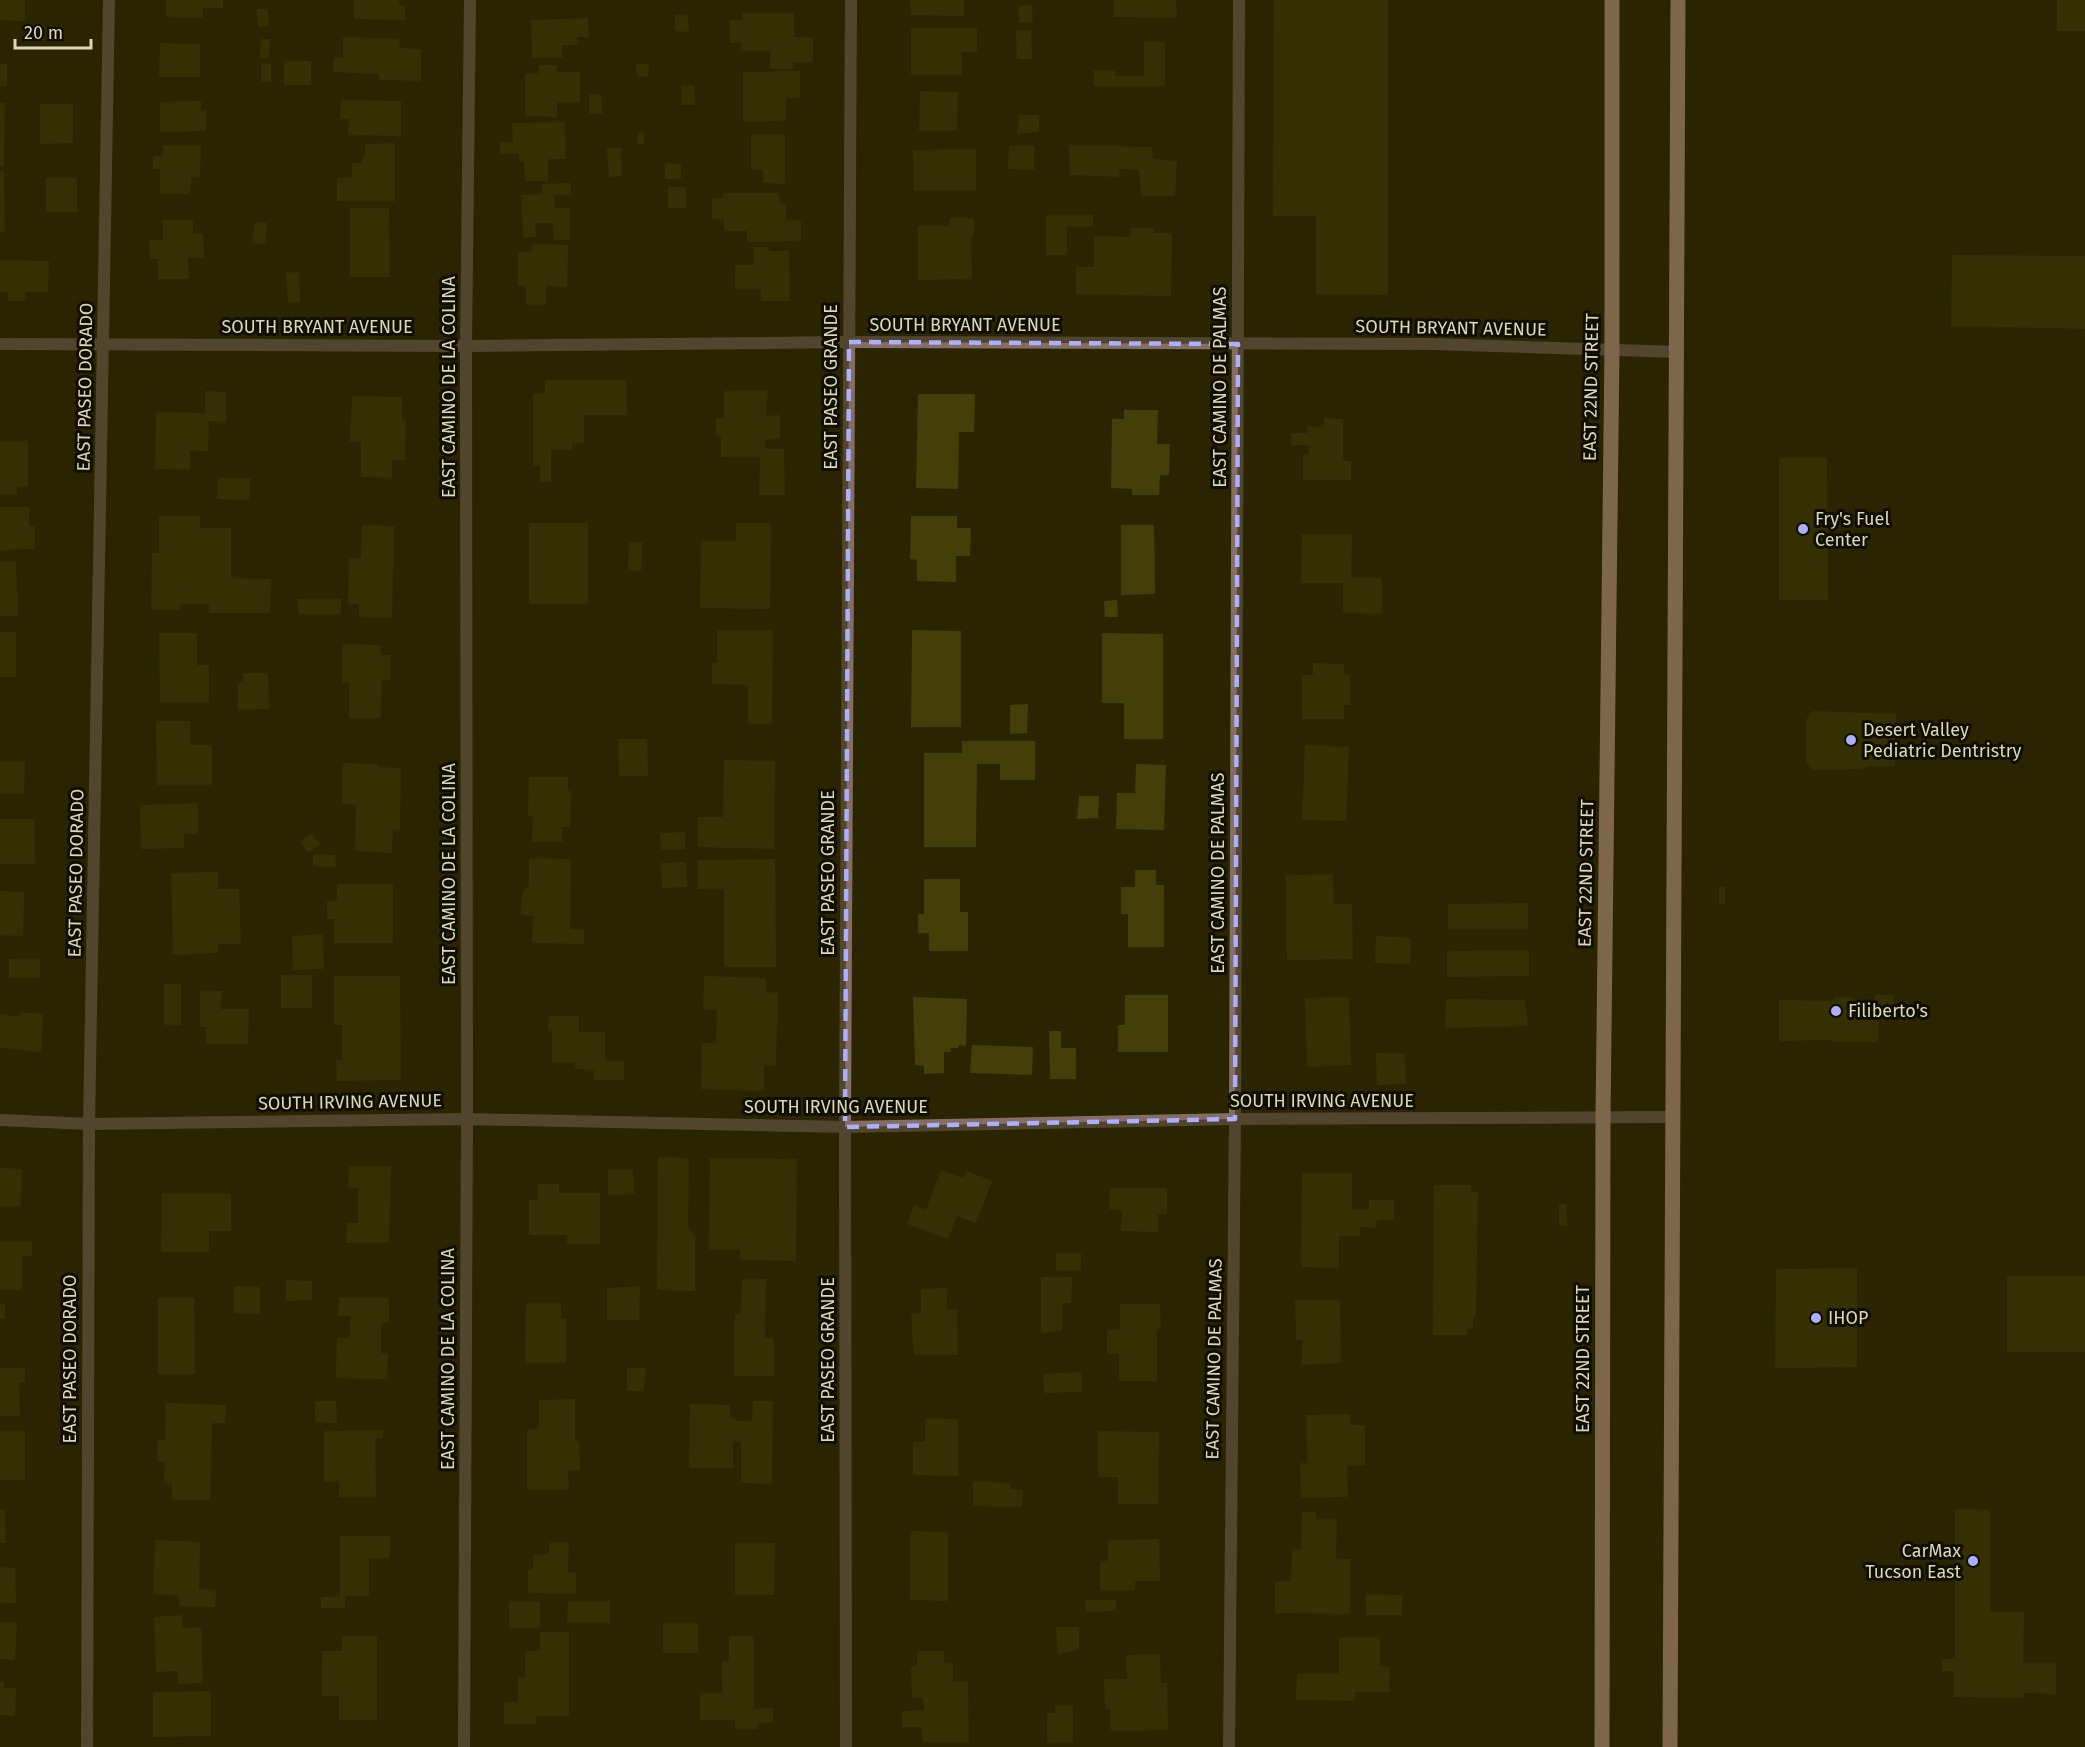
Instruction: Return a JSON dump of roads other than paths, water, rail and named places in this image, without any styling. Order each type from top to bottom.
[{"type":"main road","name":"EAST 22ND STREET","points":[[1602,1747],[1603,1117],[1612,349],[1612,0]]},
{"type":"main road","points":[[1670,1747],[1678,0]]},
{"type":"street","name":"EAST PASEO DORADO","points":[[87,1747],[89,1124],[109,0]]},
{"type":"street","name":"EAST CAMINO DE LA COLINA","points":[[464,1747],[467,1119],[466,346],[470,0]]},
{"type":"street","name":"EAST PASEO GRANDE","points":[[846,1747],[845,1127],[851,0]]},
{"type":"street","name":"EAST CAMINO DE PALMAS","points":[[1229,1747],[1235,1119],[1239,0]]},
{"type":"street","name":"SOUTH BRYANT AVENUE","points":[[0,345],[466,346],[849,342],[1442,345],[1677,352]]},
{"type":"street","name":"SOUTH IRVING AVENUE","points":[[0,1120],[89,1124],[467,1119],[845,1127],[1235,1119],[1672,1117]]},
{"type":"place","name":"Fry's Fuel Center","points":[[1803,529]]},
{"type":"place","name":"Desert Valley Pediatric Dentristry","points":[[1851,740]]},
{"type":"place","name":"Filiberto's","points":[[1836,1011]]},
{"type":"place","name":"IHOP","points":[[1816,1318]]},
{"type":"place","name":"CarMax Tucson East","points":[[1973,1561]]}]
